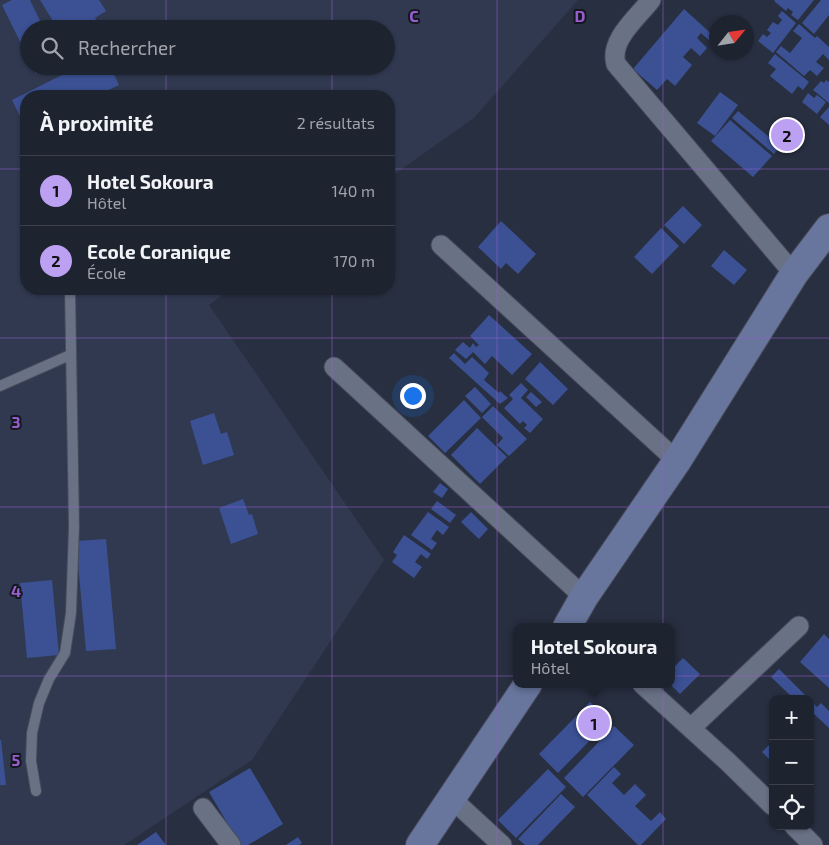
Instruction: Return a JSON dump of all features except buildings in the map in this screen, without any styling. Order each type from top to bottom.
[{"type":"street","points":[[651,0],[618,40],[614,55],[616,64],[794,274]]},
{"type":"street","points":[[334,367],[575,618],[677,461],[794,274],[829,228]]},
{"type":"street","points":[[441,245],[677,461]]},
{"type":"street","points":[[691,728],[799,626]]},
{"type":"street","points":[[420,845],[525,688]]},
{"type":"street","points":[[646,688],[769,802]]},
{"type":"street","points":[[451,798],[502,845]]},
{"type":"street","points":[[203,808],[231,845]]},
{"type":"street","points":[[798,830],[813,845]]},
{"type":"lane","points":[[36,791],[30,761],[32,733],[39,704],[49,679],[65,653],[71,613],[74,526],[70,295]]},
{"type":"lane","points":[[0,386],[70,355]]},
{"type":"shaded area","points":[[0,0],[578,0],[474,118],[395,174],[395,90],[20,90],[20,295],[223,295],[209,305],[384,560],[252,760],[124,845],[0,845]]},
{"type":"place","name":"Ecole Coranique","points":[[787,135]]},
{"type":"place","name":"Hotel Sokoura","points":[[594,723]]}]
